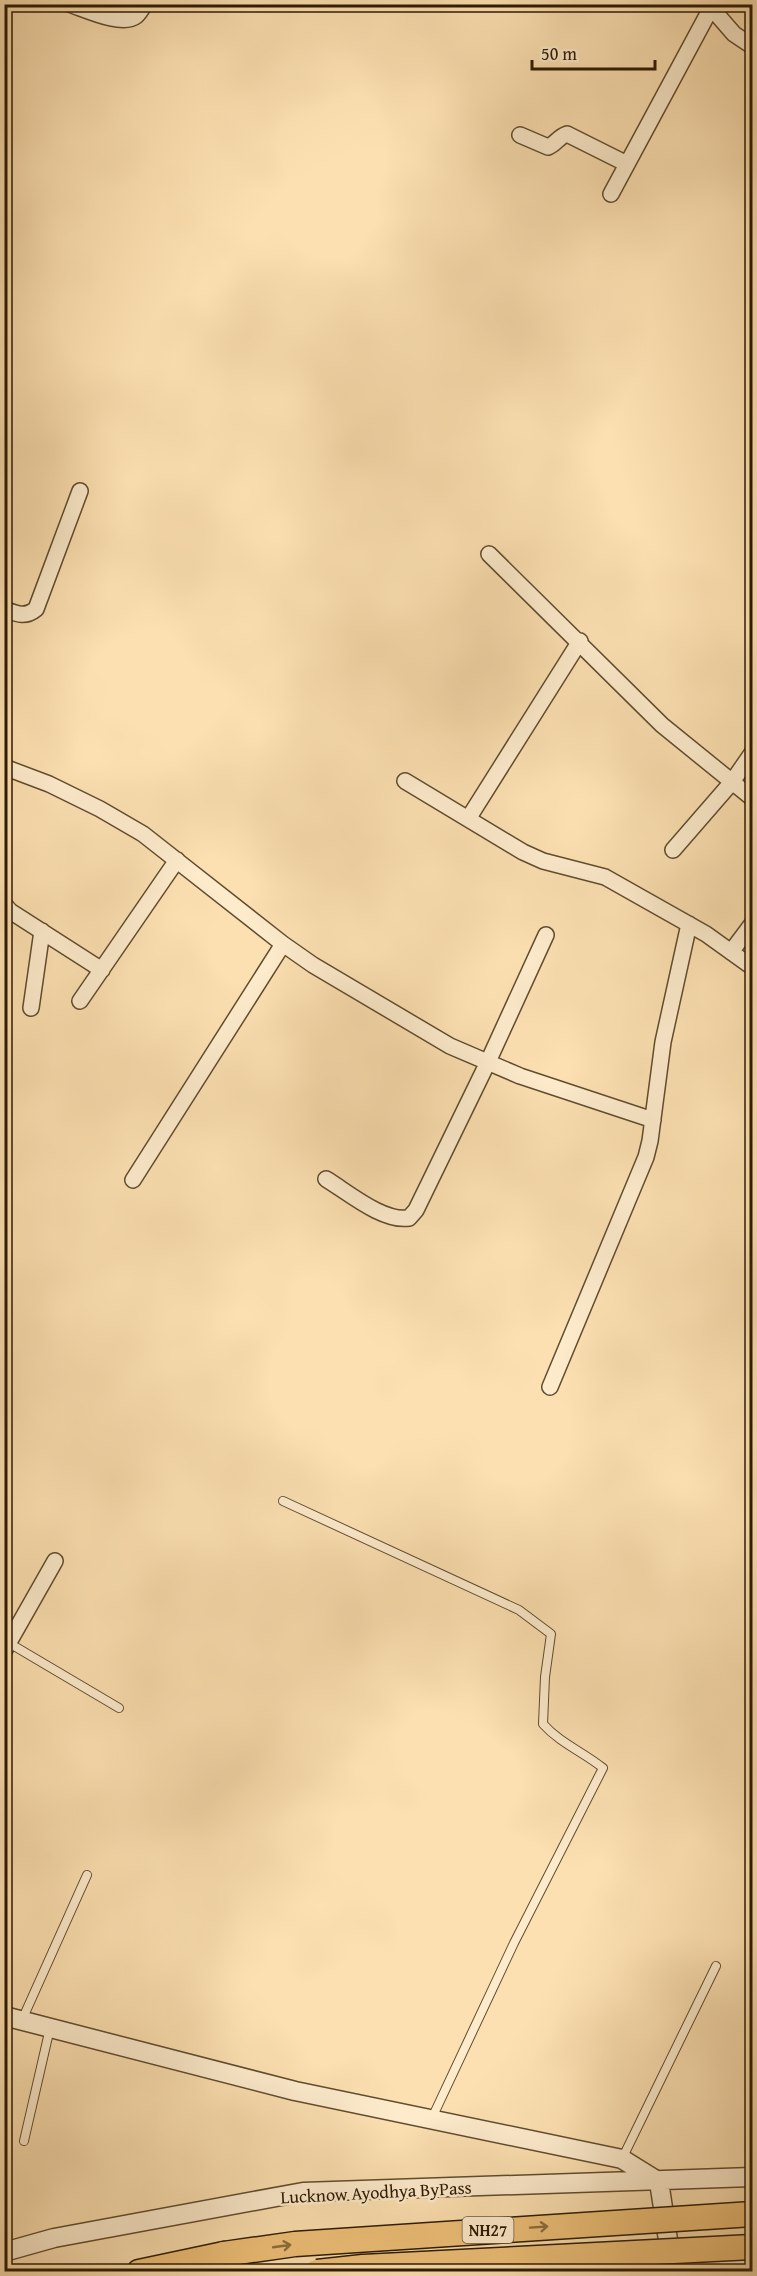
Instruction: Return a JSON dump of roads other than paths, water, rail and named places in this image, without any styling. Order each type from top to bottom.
[{"type":"highway","name":"NH27","points":[[139,2271],[224,2254],[307,2243],[753,2214]]},
{"type":"highway","name":"NH27","points":[[317,2271],[753,2247]]},
{"type":"main road","points":[[681,2271],[753,2267]]},
{"type":"street","points":[[69,4],[115,19],[127,20],[137,16],[145,4]]},
{"type":"street","points":[[611,194],[710,6],[734,34],[753,46]]},
{"type":"street","points":[[520,135],[548,147],[567,134],[627,164]]},
{"type":"street","points":[[4,609],[23,616],[36,609],[80,491]]},
{"type":"street","points":[[489,554],[662,724],[753,798]]},
{"type":"street","points":[[468,819],[580,641]]},
{"type":"street","points":[[673,850],[732,782],[753,753]]},
{"type":"street","points":[[4,767],[49,784],[100,809],[143,834],[283,944],[348,987],[450,1046],[487,1064],[653,1120]]},
{"type":"street","points":[[405,781],[523,852],[543,861],[605,877],[689,924],[753,967]]},
{"type":"street","points":[[80,1001],[177,860]]},
{"type":"street","points":[[4,904],[10,911],[102,970]]},
{"type":"street","points":[[550,1387],[646,1157],[663,1042],[689,924]]},
{"type":"street","points":[[731,952],[753,924]]},
{"type":"street","points":[[32,1008],[42,931]]},
{"type":"street","points":[[326,1179],[386,1216],[398,1220],[409,1218],[416,1210],[487,1064],[546,935]]},
{"type":"street","points":[[134,1180],[283,944]]},
{"type":"street","points":[[7,1647],[55,1561]]},
{"type":"street","points":[[13,2018],[295,2091],[622,2159],[658,2182],[673,2271]]},
{"type":"street","name":"Lucknow Ayodhya ByPass","points":[[4,2252],[54,2238],[303,2192],[658,2182],[753,2177]]},
{"type":"lane","points":[[283,1501],[519,1610],[551,1634],[545,1677],[543,1724],[556,1738],[583,1752],[603,1768],[514,1943],[431,2119]]},
{"type":"lane","points":[[7,1647],[119,1708]]},
{"type":"lane","points":[[13,2018],[87,1875]]},
{"type":"lane","points":[[622,2159],[716,1965]]},
{"type":"lane","points":[[24,2141],[50,2027]]}]
